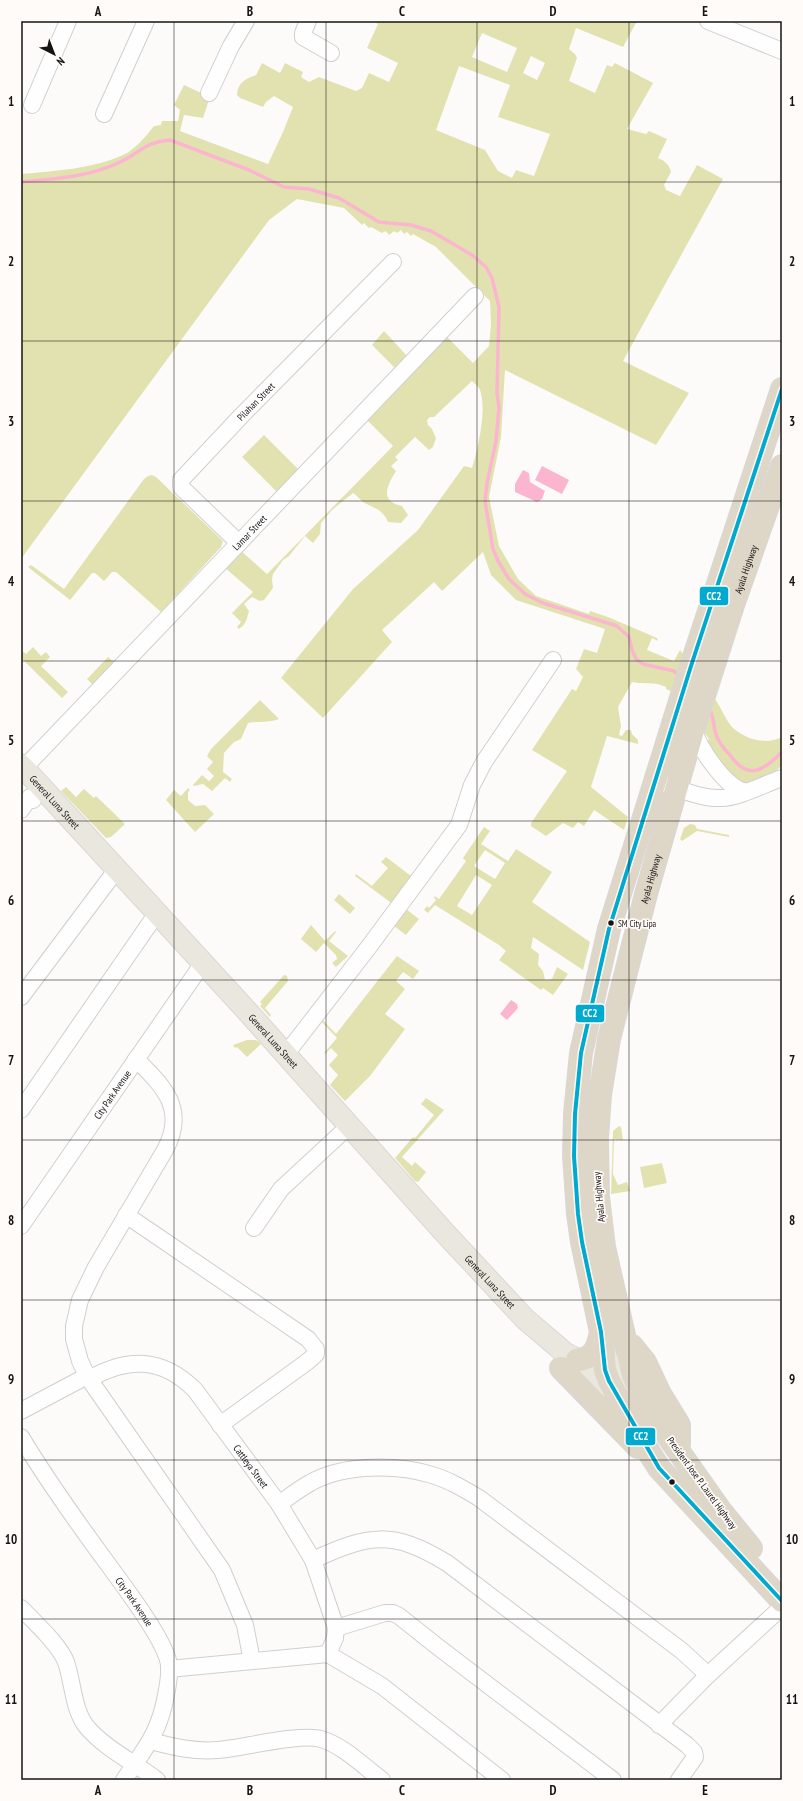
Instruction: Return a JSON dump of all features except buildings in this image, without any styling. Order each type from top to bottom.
[{"type":"highway","points":[[654,1460],[624,1435],[569,1364],[586,1359],[593,1354],[598,1345],[601,1332],[578,1214],[574,1156],[577,1085],[588,1017],[604,948],[691,666],[782,391]]},
{"type":"highway","name":"Ayala Highway","points":[[633,1373],[612,1288],[604,1247],[598,1197],[597,1159],[600,1095],[609,1039],[652,871],[694,728],[733,605],[782,466]]},
{"type":"highway","name":"President Jose P. Laurel Highway","points":[[601,1332],[604,1365],[612,1386],[654,1460],[686,1498],[782,1602]]},
{"type":"highway","points":[[624,1333],[628,1341],[645,1362],[660,1394],[679,1425],[682,1457]]},
{"type":"highway","name":"President Jose P. Laurel Highway","points":[[633,1373],[645,1402],[682,1457],[732,1526],[782,1583]]},
{"type":"highway","points":[[639,1436],[637,1426],[641,1419],[650,1416],[658,1422]]},
{"type":"main road","name":"General Luna Street","points":[[23,767],[286,1054],[444,1232],[525,1319],[538,1342],[569,1364],[575,1378],[588,1384],[612,1386]]},
{"type":"main road","points":[[569,1364],[624,1366],[633,1373],[612,1386]]},
{"type":"street","points":[[32,105],[68,21]]},
{"type":"street","points":[[104,114],[146,21]]},
{"type":"street","points":[[209,93],[231,46],[246,21]]},
{"type":"street","points":[[308,21],[303,36],[331,53]]},
{"type":"street","points":[[708,21],[782,51]]},
{"type":"street","name":"Pilahan Street","points":[[239,543],[181,487],[181,480],[393,262]]},
{"type":"street","name":"Lamar Street","points":[[23,767],[475,296]]},
{"type":"street","points":[[286,1054],[368,948],[459,824],[470,790],[484,762],[553,660]]},
{"type":"street","points":[[694,728],[698,743],[708,758],[734,788],[744,792]]},
{"type":"street","points":[[656,782],[718,798],[733,796],[775,781],[782,772]]},
{"type":"street","points":[[21,997],[117,869]]},
{"type":"street","points":[[21,1110],[157,913]]},
{"type":"street","name":"City Park Avenue","points":[[21,1226],[203,963]]},
{"type":"street","points":[[136,1059],[158,1081],[168,1094],[173,1109],[174,1123],[168,1144],[86,1284],[76,1315],[74,1339],[80,1361],[88,1378],[222,1570],[245,1625],[252,1661]]},
{"type":"street","points":[[254,1228],[286,1183],[349,1126]]},
{"type":"street","points":[[126,1215],[308,1339],[316,1349],[316,1354],[312,1358],[220,1425]]},
{"type":"street","name":"Cattleya Street","points":[[21,1411],[88,1378],[125,1364],[152,1364],[169,1370],[186,1382],[279,1504],[313,1560],[336,1628]]},
{"type":"street","name":"City Park Avenue","points":[[21,1437],[62,1500],[143,1614],[167,1656],[169,1669],[164,1710],[151,1741],[124,1780]]},
{"type":"street","points":[[279,1504],[311,1482],[344,1470],[374,1468],[412,1470],[433,1475],[456,1485],[479,1498],[682,1651],[708,1675]]},
{"type":"street","points":[[313,1560],[338,1548],[361,1541],[379,1539],[398,1540],[422,1548],[447,1563],[687,1745],[694,1752],[695,1757],[679,1780]]},
{"type":"street","points":[[659,1725],[708,1675],[782,1607]]},
{"type":"street","points":[[21,1608],[58,1649],[65,1661],[80,1716],[86,1726],[102,1741],[157,1780]]},
{"type":"street","points":[[328,1654],[335,1638],[336,1628],[385,1613],[393,1613],[399,1616],[613,1780]]},
{"type":"street","points":[[169,1669],[328,1654],[382,1686],[502,1780]]},
{"type":"street","points":[[151,1741],[184,1749],[201,1751],[303,1738],[320,1739],[343,1750],[382,1780]]},
{"type":"green space","points":[[373,21],[637,21],[623,47],[576,28],[569,49],[577,58],[569,81],[595,93],[607,65],[612,67],[615,63],[653,83],[627,129],[646,134],[649,131],[667,139],[658,158],[666,163],[671,172],[664,185],[666,190],[680,196],[697,165],[723,179],[623,361],[689,393],[656,445],[505,370],[501,437],[489,497],[499,546],[518,579],[536,596],[589,614],[590,611],[608,617],[657,638],[658,641],[652,638],[647,650],[674,661],[680,650],[684,655],[673,692],[666,689],[666,687],[657,684],[632,682],[618,707],[621,726],[619,735],[622,736],[626,730],[631,730],[632,734],[638,740],[638,744],[607,736],[591,787],[628,817],[624,830],[594,810],[584,826],[578,822],[573,828],[563,823],[546,836],[531,826],[531,823],[567,771],[532,750],[572,689],[576,691],[583,677],[576,669],[584,649],[597,653],[605,629],[516,600],[491,575],[483,552],[442,591],[434,582],[382,630],[392,642],[323,718],[281,678],[353,589],[418,530],[464,466],[472,468],[479,440],[483,408],[480,390],[472,381],[434,417],[430,417],[427,420],[428,425],[432,429],[436,438],[433,447],[429,450],[415,437],[395,457],[398,460],[391,466],[396,471],[387,492],[390,501],[402,506],[408,515],[401,523],[388,522],[381,512],[363,502],[353,493],[332,510],[321,523],[320,534],[313,543],[305,536],[289,556],[283,560],[273,574],[273,588],[264,600],[260,601],[252,597],[244,604],[249,611],[245,623],[239,629],[237,627],[241,622],[232,613],[253,592],[224,567],[240,550],[267,574],[393,446],[365,418],[445,335],[473,363],[489,346],[491,324],[490,301],[436,247],[413,234],[411,236],[407,232],[404,234],[401,230],[397,233],[394,231],[389,235],[386,231],[382,233],[371,227],[369,228],[364,223],[362,225],[344,208],[297,199],[269,220],[21,559],[21,174],[86,166],[111,160],[123,155],[140,142],[154,126],[161,125],[162,121],[178,121],[180,110],[174,105],[184,85],[210,97],[203,118],[184,115],[180,131],[268,164],[293,107],[274,96],[266,102],[263,107],[240,98],[237,95],[241,84],[245,80],[256,75],[262,63],[280,73],[285,63],[303,72],[301,77],[309,82],[319,77],[356,91],[362,88],[369,73],[389,82],[398,63],[367,48],[378,24]],"holes":[[[482,33],[517,48],[507,72],[472,57]],[[531,56],[545,63],[537,80],[523,73]],[[459,66],[510,85],[498,117],[550,134],[534,176],[516,170],[512,178],[498,171],[485,150],[436,130]]]},
{"type":"green space","points":[[384,331],[408,357],[396,369],[372,345]]},
{"type":"green space","points":[[264,435],[299,470],[277,492],[242,457]]},
{"type":"green space","points":[[152,475],[156,477],[223,541],[221,547],[161,612],[116,572],[112,572],[104,581],[95,573],[92,573],[70,600],[28,567],[31,565],[64,589],[144,479]]},
{"type":"green space","points":[[33,647],[41,656],[46,652],[50,657],[41,666],[68,692],[62,698],[21,658],[21,650],[26,654]]},
{"type":"green space","points":[[108,657],[114,662],[93,685],[87,679]]},
{"type":"green space","points":[[715,699],[730,725],[744,736],[763,741],[770,741],[782,737],[782,765],[774,773],[739,785],[736,783],[707,742],[709,739],[704,732]]},
{"type":"green space","points":[[260,700],[279,719],[248,723],[241,739],[234,742],[224,753],[223,772],[232,779],[230,782],[225,778],[212,791],[203,784],[194,786],[193,785],[202,775],[209,781],[214,776],[207,769],[213,762],[207,756],[211,749]]},
{"type":"green space","points":[[66,787],[76,797],[84,789],[94,798],[96,796],[125,824],[111,837],[106,838],[61,791]]},
{"type":"green space","points":[[188,788],[190,790],[188,792],[188,800],[195,806],[205,805],[214,814],[195,832],[166,800],[174,790],[181,796]]},
{"type":"green space","points":[[690,824],[695,825],[697,829],[729,835],[729,837],[697,831],[682,841],[680,839],[684,828]]},
{"type":"green space","points":[[484,827],[490,831],[481,844],[508,861],[516,849],[552,872],[532,902],[590,942],[583,970],[533,937],[531,948],[539,954],[538,965],[543,971],[545,980],[552,979],[557,967],[568,974],[553,995],[543,988],[541,990],[499,960],[506,951],[499,945],[435,905],[428,913],[424,910],[427,906],[429,908],[436,900],[434,898],[435,896],[439,899],[466,861],[463,858]],"holes":[[[485,850],[505,863],[495,879],[474,866]],[[476,875],[492,885],[472,915],[457,906]]]},
{"type":"green space","points":[[386,857],[415,879],[394,905],[355,876],[356,874],[372,886],[388,868],[381,862]]},
{"type":"green space","points":[[339,894],[355,908],[350,914],[334,900]]},
{"type":"green space","points":[[402,906],[419,919],[406,935],[390,923]]},
{"type":"green space","points":[[311,925],[325,941],[335,931],[336,932],[329,941],[348,956],[336,967],[332,963],[337,959],[336,955],[324,943],[316,952],[301,939]]},
{"type":"green space","points":[[397,956],[419,971],[413,979],[403,972],[396,981],[405,989],[385,1014],[405,1029],[370,1076],[345,1101],[330,1085],[338,1075],[329,1065],[338,1055],[331,1048],[325,1054],[324,1053],[337,1038],[321,1021],[318,1015],[336,1034]]},
{"type":"green space","points":[[284,975],[287,976],[288,981],[265,1008],[271,1015],[270,1017],[260,1006],[262,1004],[260,1002]]},
{"type":"green space","points":[[247,1040],[256,1040],[261,1044],[247,1057],[233,1045]]},
{"type":"green space","points":[[426,1098],[444,1110],[402,1157],[412,1166],[415,1162],[426,1172],[418,1182],[415,1181],[395,1158],[413,1137],[415,1138],[434,1115],[421,1104]]},
{"type":"green space","points":[[619,1126],[621,1127],[623,1140],[614,1139],[613,1174],[618,1185],[627,1182],[630,1191],[611,1194],[613,1131]]},
{"type":"green space","points":[[662,1163],[667,1183],[644,1188],[640,1167]]},
{"type":"shaded area","points":[[542,466],[569,480],[562,494],[535,480]]},
{"type":"shaded area","points":[[523,470],[529,473],[530,482],[545,491],[542,499],[537,502],[515,492],[515,484]]},
{"type":"shaded area","points":[[511,1000],[517,1004],[518,1008],[507,1020],[500,1014]]},
{"type":"waterway","points":[[21,182],[70,177],[107,168],[153,143],[170,140],[249,170],[284,187],[309,189],[339,198],[379,222],[411,225],[431,231],[472,255],[486,267],[492,278],[499,307],[497,393],[499,408],[496,441],[487,483],[485,501],[493,549],[498,561],[509,579],[525,594],[543,603],[617,626],[629,637],[636,659],[643,664],[674,671],[680,677]]},
{"type":"waterway","points":[[709,708],[716,734],[720,742],[724,749],[743,768],[749,770],[762,768],[782,752]]},
{"type":"transit line","name":"CC2","points":[[782,389],[691,666],[609,929],[581,1053],[575,1114],[574,1156],[578,1214],[582,1242],[601,1332],[605,1370],[609,1381],[659,1468],[782,1601]]},
{"type":"place","name":"SM City Lipa","points":[[611,923]]}]
